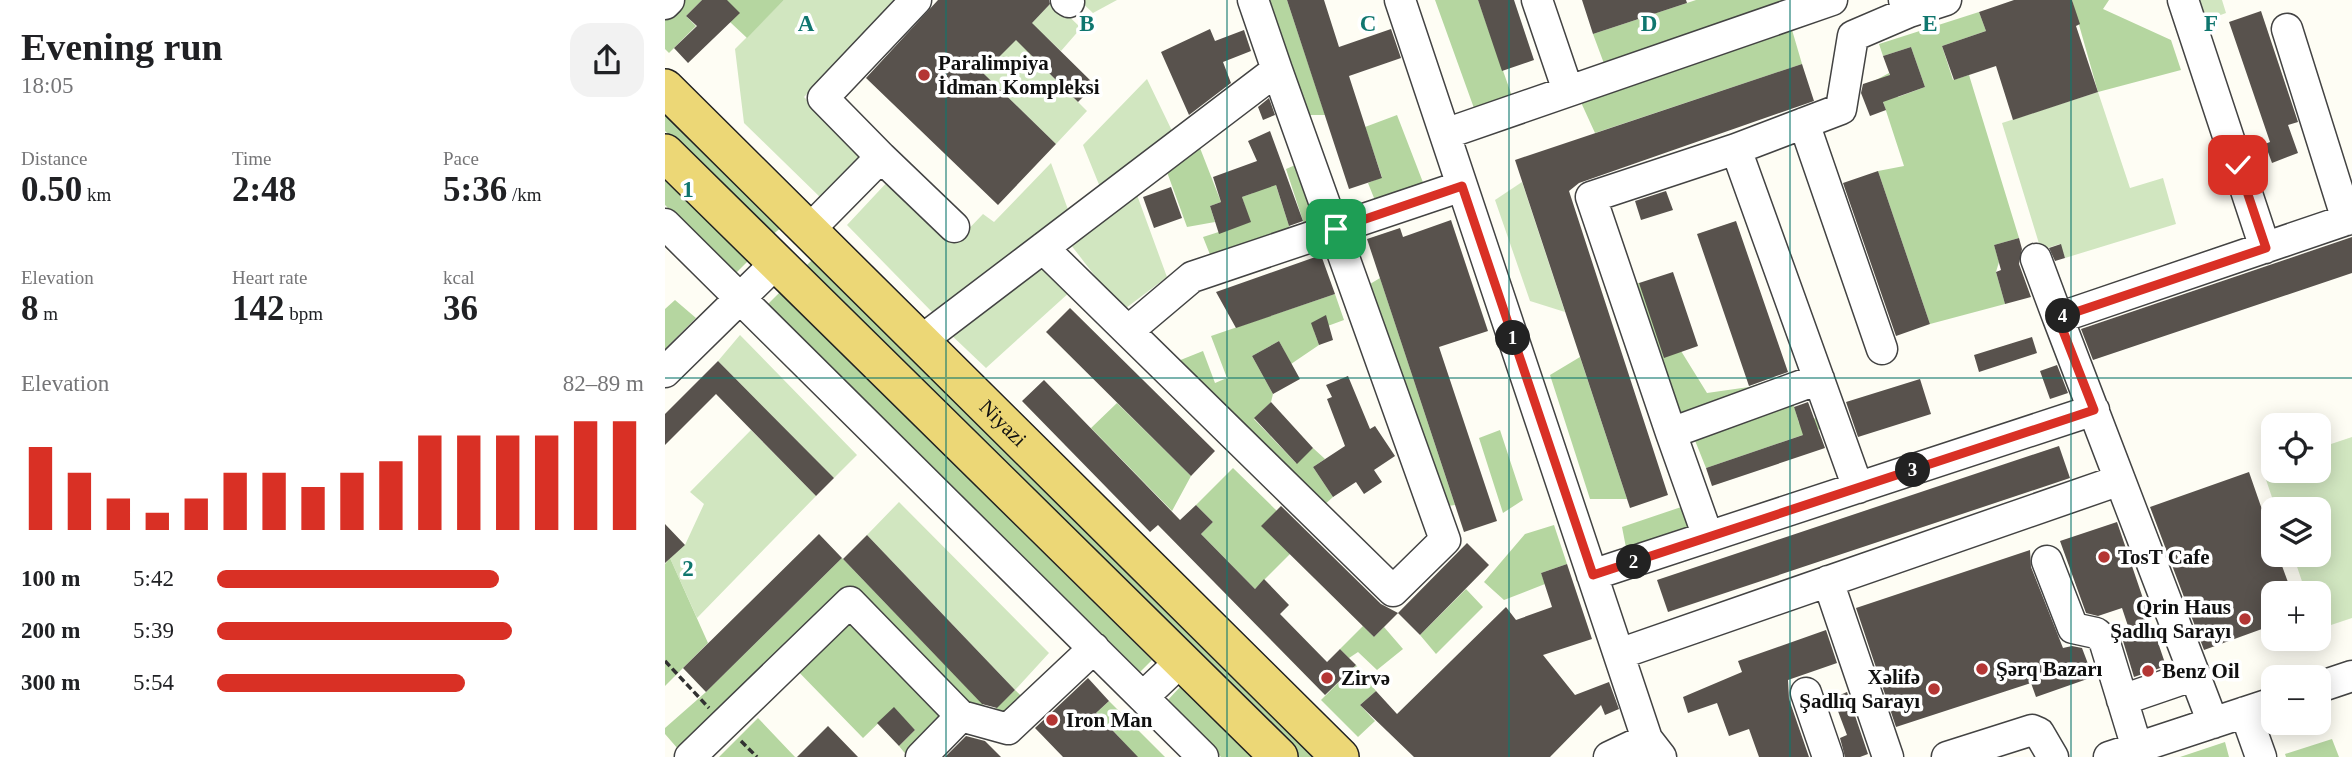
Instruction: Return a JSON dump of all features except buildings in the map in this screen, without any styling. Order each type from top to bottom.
[{"type":"main road","name":"Niyazi","points":[[665,88],[1340,757]]},
{"type":"main road","points":[[665,153],[1279,757]]},
{"type":"main road","points":[[777,262],[810,229]]},
{"type":"street","points":[[665,4],[669,0]]},
{"type":"street","points":[[916,0],[823,98],[954,227]]},
{"type":"street","points":[[1043,248],[1393,591],[1445,540],[1253,0]]},
{"type":"street","points":[[1401,0],[1619,654],[1654,748],[1609,757]]},
{"type":"street","points":[[1537,0],[1568,91]]},
{"type":"street","points":[[1445,134],[1832,0]]},
{"type":"street","points":[[1708,537],[1591,197],[1736,149],[1841,109],[1853,36],[1840,0]]},
{"type":"street","points":[[1853,36],[1906,6],[1946,0]]},
{"type":"street","points":[[2183,0],[2266,248]]},
{"type":"street","points":[[2058,318],[2349,219],[2287,29]]},
{"type":"street","points":[[922,340],[1277,70]]},
{"type":"street","points":[[1804,123],[1882,349]]},
{"type":"street","points":[[1736,149],[1858,488]]},
{"type":"street","points":[[810,229],[881,156]]},
{"type":"street","points":[[1128,331],[1192,277],[1462,186]]},
{"type":"street","points":[[665,223],[1203,757]]},
{"type":"street","points":[[2036,259],[2213,723]]},
{"type":"street","points":[[665,372],[777,262]]},
{"type":"street","points":[[1671,433],[1819,379]]},
{"type":"street","points":[[1593,575],[2094,410]]},
{"type":"street","points":[[1619,654],[2120,480]]},
{"type":"street","points":[[2047,561],[2073,628],[2096,633],[2104,640],[2122,700],[2123,752],[2259,707],[2261,757]]},
{"type":"street","points":[[1828,581],[1888,757]]},
{"type":"street","points":[[690,757],[850,602],[961,716],[1008,729],[1094,648]]},
{"type":"street","points":[[1143,697],[1181,661]]},
{"type":"street","points":[[2122,700],[2195,675]]},
{"type":"street","points":[[2331,683],[2352,676]]},
{"type":"street","points":[[1806,693],[1828,757]]},
{"type":"street","points":[[921,757],[961,716]]},
{"type":"street","points":[[1947,757],[2032,730],[2039,733],[2053,757]]},
{"type":"green space","points":[[683,0],[702,0],[686,16],[696,26],[669,53],[665,49],[665,17]]},
{"type":"green space","points":[[727,0],[784,0],[747,38],[730,22]]},
{"type":"green space","points":[[784,0],[899,0],[804,97],[865,157],[823,200],[744,123],[735,49]]},
{"type":"green space","points":[[1079,0],[1117,0],[1093,13]]},
{"type":"green space","points":[[1266,0],[1287,0],[1325,115],[1306,115]]},
{"type":"green space","points":[[1435,0],[1478,0],[1513,99],[1475,111]]},
{"type":"green space","points":[[1696,0],[1805,0],[1609,77],[1593,34]]},
{"type":"green space","points":[[2072,0],[2109,0],[2103,9],[2171,40],[2181,70],[2098,92]]},
{"type":"green space","points":[[2193,0],[2222,0],[2226,13],[2199,23]]},
{"type":"green space","points":[[1053,1],[1081,28],[1061,51],[1045,36],[1029,53],[1087,111],[1056,144],[983,73]]},
{"type":"green space","points":[[1979,12],[1986,31],[1942,46],[1953,80],[1969,75],[2019,238],[1994,245],[1999,262],[1996,272],[2005,304],[1930,324],[1878,171],[1904,166],[1876,80],[1889,73],[1898,97],[1925,87],[1911,47],[1883,56],[1879,44]]},
{"type":"green space","points":[[1790,23],[1802,64],[1595,133],[1579,98]]},
{"type":"green space","points":[[1147,79],[1175,137],[1102,192],[1083,145]]},
{"type":"green space","points":[[2098,92],[2130,188],[2163,178],[2176,224],[2065,258],[2060,244],[2041,250],[2002,123]]},
{"type":"green space","points":[[665,110],[783,226],[771,236],[665,131]]},
{"type":"green space","points":[[1397,115],[1424,185],[1376,203],[1368,183],[1382,177],[1365,127]]},
{"type":"green space","points":[[1200,148],[1221,202],[1210,206],[1215,222],[1187,227],[1167,172]]},
{"type":"green space","points":[[1051,163],[1070,215],[934,314],[847,225],[890,179],[956,242],[983,214],[994,222]]},
{"type":"green space","points":[[1300,163],[1323,227],[1211,257],[1203,237],[1250,222],[1242,197],[1253,193],[1249,180],[1272,173],[1290,229],[1304,224],[1286,169]]},
{"type":"green space","points":[[665,173],[750,259],[734,275],[665,205]]},
{"type":"green space","points":[[1522,182],[1565,312],[1530,301],[1495,200]]},
{"type":"green space","points":[[1137,195],[1167,277],[1122,311],[1071,245]]},
{"type":"green space","points":[[816,256],[1322,757],[1298,757],[804,268]]},
{"type":"green space","points":[[1040,261],[1071,291],[986,368],[947,331]]},
{"type":"green space","points":[[1380,278],[1455,505],[1440,507],[1365,287]]},
{"type":"green space","points":[[1620,283],[1639,283],[1707,393],[1749,387],[1788,374],[1793,389],[1671,433]]},
{"type":"green space","points":[[780,292],[1152,660],[1140,672],[768,304]]},
{"type":"green space","points":[[1335,294],[1344,320],[1314,331],[1319,345],[1291,364],[1279,341],[1252,356],[1273,394],[1271,402],[1254,419],[1296,463],[1313,448],[1325,459],[1313,467],[1333,497],[1323,506],[1178,361],[1203,351],[1215,383],[1227,378],[1211,336]]},
{"type":"green space","points":[[675,300],[696,318],[665,349],[665,309]]},
{"type":"green space","points":[[740,335],[857,455],[834,478],[718,361]]},
{"type":"green space","points":[[1580,357],[1627,499],[1590,499],[1550,375]]},
{"type":"green space","points":[[1117,403],[1191,476],[1172,511],[1091,428]]},
{"type":"green space","points":[[1793,403],[1799,423],[1823,416],[1826,427],[1706,468],[1694,438]]},
{"type":"green space","points":[[751,430],[816,496],[697,618],[670,558],[685,545],[704,504],[690,492]]},
{"type":"green space","points":[[1500,430],[1523,500],[1503,513],[1479,438]]},
{"type":"green space","points":[[2352,437],[2352,618],[2331,625],[2331,581],[2302,581],[2297,567],[2331,567],[2331,497],[2272,497],[2267,483],[2331,483],[2331,444]]},
{"type":"green space","points":[[1233,468],[1277,511],[1290,554],[1255,589],[1201,534],[1213,522],[1196,505]]},
{"type":"green space","points":[[899,502],[1049,653],[1015,690],[867,535]]},
{"type":"green space","points":[[1696,502],[1708,537],[1629,563],[1622,527]]},
{"type":"green space","points":[[1554,525],[1567,564],[1541,573],[1545,584],[1504,600],[1484,582],[1525,534]]},
{"type":"green space","points":[[670,558],[708,643],[665,686],[665,564]]},
{"type":"green space","points":[[842,558],[991,713],[1015,690],[1032,706],[1008,729],[961,716],[908,757],[899,746],[915,730],[894,708],[863,738],[789,662],[685,757],[665,734],[665,728],[706,692]]},
{"type":"green space","points":[[1466,589],[1483,607],[1436,654],[1420,635]]},
{"type":"green space","points":[[1363,626],[1374,637],[1384,627],[1403,649],[1377,670],[1358,652],[1349,658],[1340,649]]},
{"type":"green space","points":[[1356,665],[1376,691],[1360,705],[1375,721],[1358,737],[1321,700]]},
{"type":"green space","points":[[1181,686],[1253,757],[1221,757],[1166,702]]},
{"type":"green space","points":[[1109,701],[1165,757],[1137,757],[1109,726],[1086,748],[1075,733]]},
{"type":"green space","points":[[758,718],[795,757],[719,757]]},
{"type":"green space","points":[[2332,739],[2339,757],[2286,757],[2285,754]]},
{"type":"green space","points":[[2225,742],[2229,757],[2180,757]]},
{"type":"place","name":"Paralimpiya İdman Kompleksi","points":[[924,75]]},
{"type":"place","name":"TosT Cafe","points":[[2104,557]]},
{"type":"place","name":"Qrin Haus Şadlıq Sarayı","points":[[2245,619]]},
{"type":"place","name":"Şərq Bazarı","points":[[1982,669]]},
{"type":"place","name":"Benz Oil","points":[[2148,671]]},
{"type":"place","name":"Zirvə","points":[[1327,678]]},
{"type":"place","name":"Xəlifə Şadlıq Sarayı","points":[[1934,689]]},
{"type":"place","name":"Iron Man","points":[[1052,720]]},
{"type":"route","points":[[1336,229],[1462,186],[1593,575],[2094,410],[2058,318],[2266,248],[2238,165]]}]
